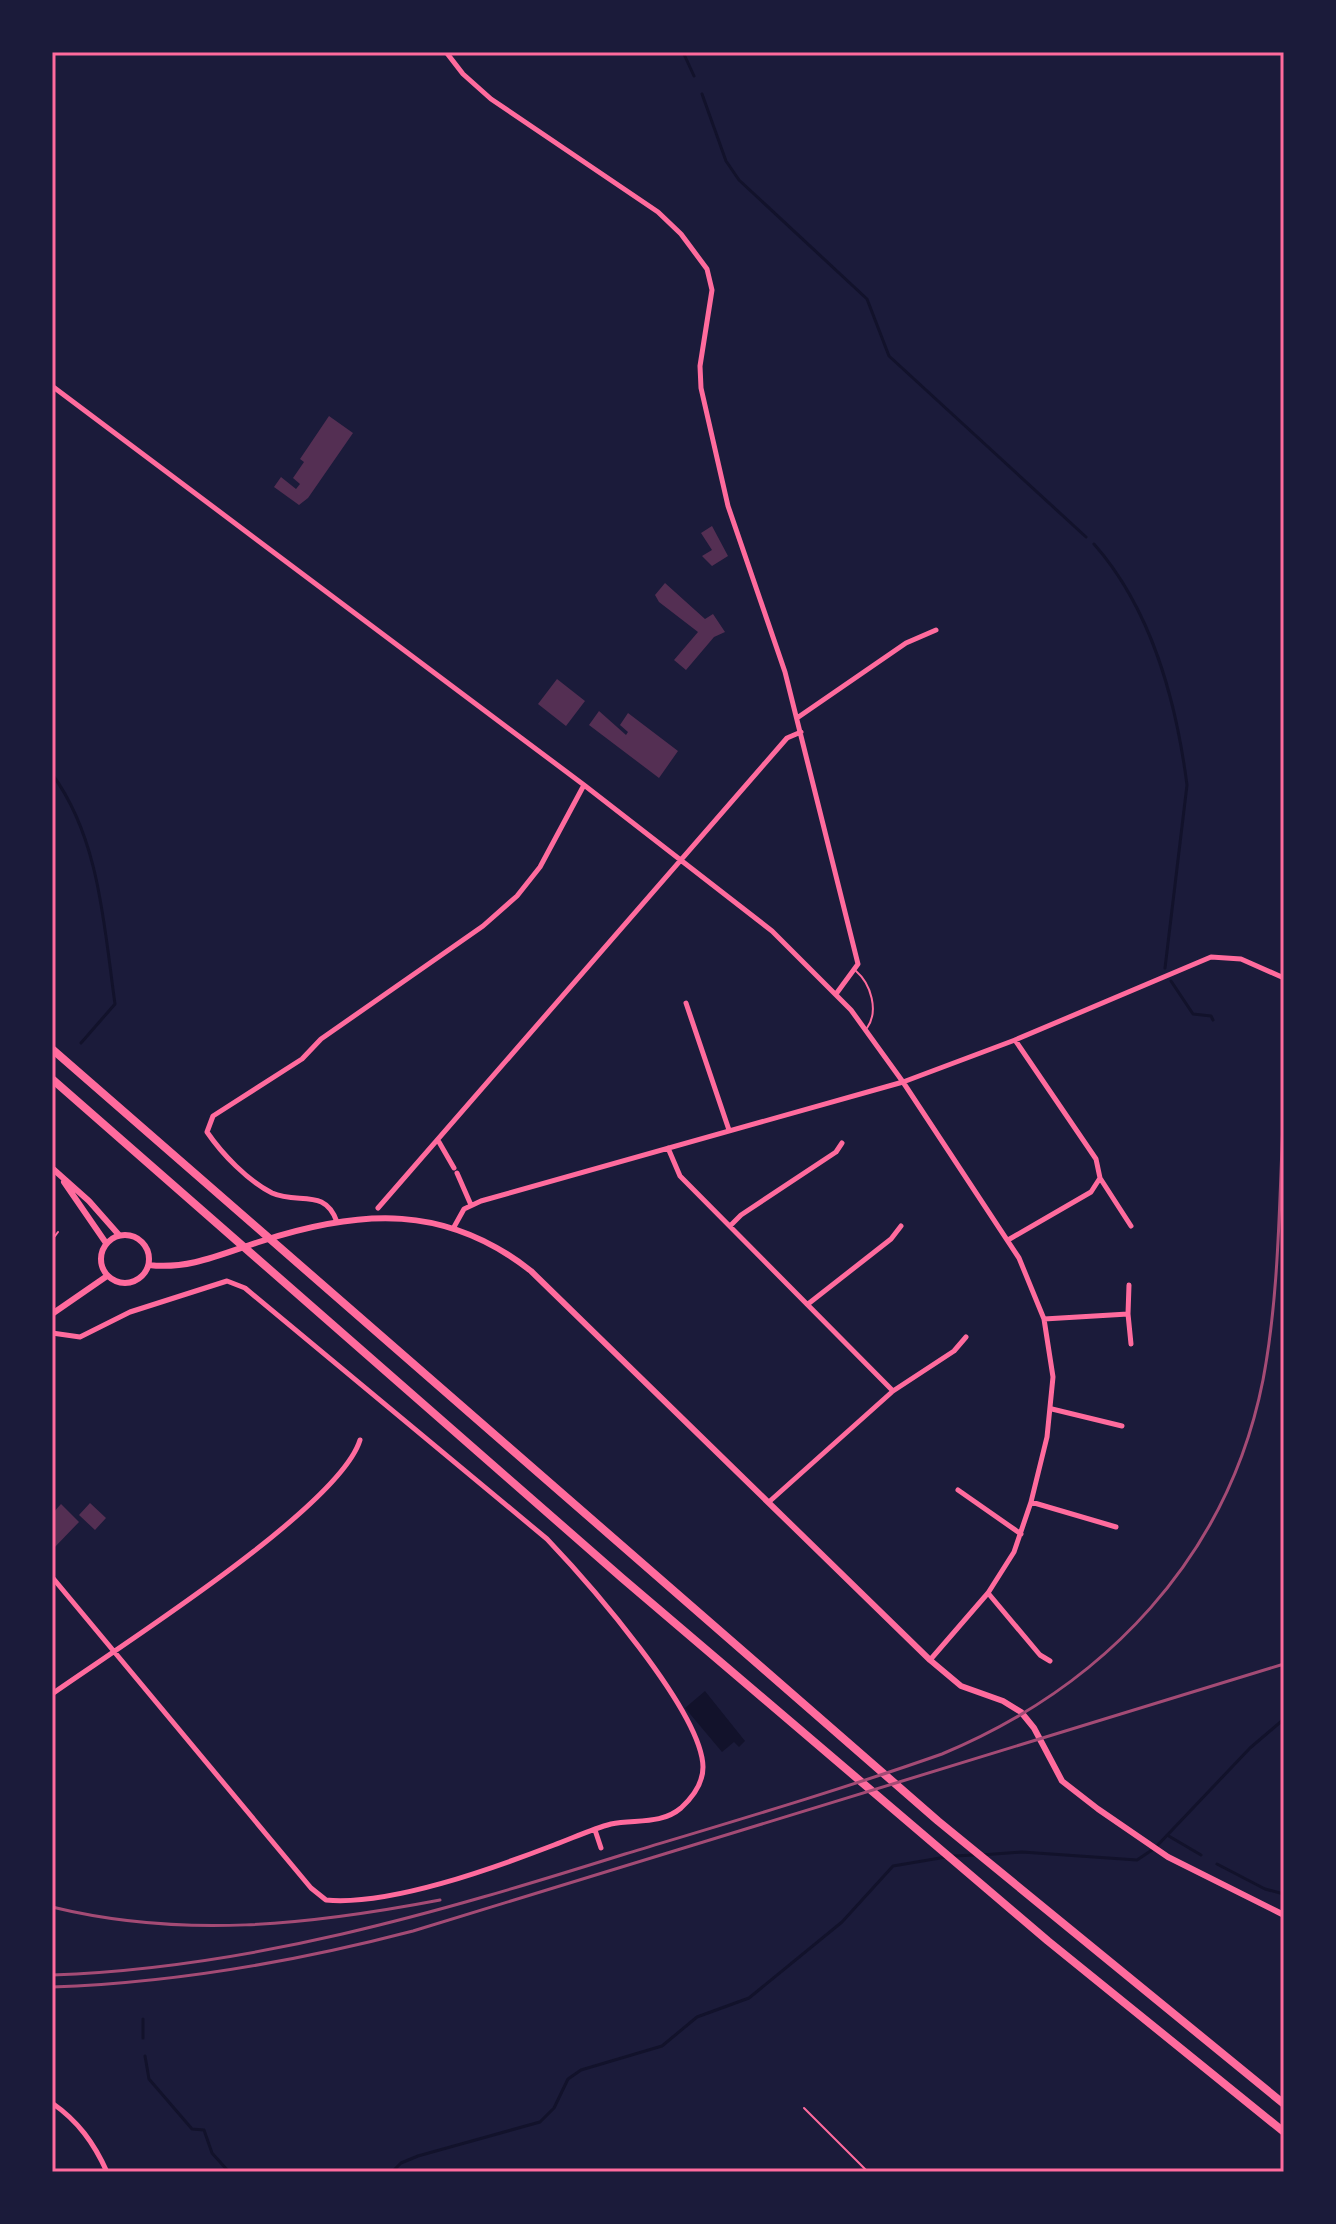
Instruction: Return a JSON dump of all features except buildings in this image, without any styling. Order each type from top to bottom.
[{"type":"highway","points":[[52,1049],[814,1714],[1069,1931],[1284,2104]]},
{"type":"highway","points":[[52,1079],[622,1578],[1048,1941],[1284,2132]]},
{"type":"street","points":[[446,52],[463,74],[491,99],[658,212],[681,234],[707,269],[712,290],[700,366],[701,388],[728,506],[801,732],[857,957],[856,971],[836,994]]},
{"type":"street","points":[[52,386],[584,785],[772,931],[836,994],[866,1029],[903,1082],[1008,1240],[1044,1319],[1051,1348],[1052,1409],[1021,1534],[1014,1552],[988,1593],[930,1660]]},
{"type":"street","points":[[797,718],[906,643],[936,630]]},
{"type":"street","points":[[378,1208],[439,1142],[787,738],[801,732]]},
{"type":"street","points":[[337,1222],[328,1205],[320,1200],[278,1195],[259,1184],[217,1147],[207,1132],[213,1116],[302,1059],[321,1039],[483,926],[532,878],[584,785]]},
{"type":"street","points":[[454,1227],[459,1216],[471,1205],[903,1082],[1015,1040],[1211,957],[1241,959],[1284,978]]},
{"type":"street","points":[[686,1003],[729,1130]]},
{"type":"street","points":[[1015,1040],[1096,1159],[1100,1178],[1131,1226]]},
{"type":"street","points":[[439,1142],[471,1205]]},
{"type":"street","points":[[730,1226],[741,1215],[836,1152],[842,1143]]},
{"type":"street","points":[[668,1148],[680,1176],[893,1391]]},
{"type":"street","points":[[52,1168],[89,1201],[119,1235],[142,1242],[149,1265]]},
{"type":"street","points":[[60,1175],[106,1243]]},
{"type":"street","points":[[1008,1240],[1091,1192],[1100,1178]]},
{"type":"street","points":[[149,1265],[183,1266],[311,1227],[387,1218],[454,1227],[502,1250],[531,1271],[930,1660],[961,1686],[1003,1701],[1021,1712],[1062,1781],[1168,1857],[1284,1915]]},
{"type":"street","points":[[808,1304],[891,1239],[901,1226]]},
{"type":"street","points":[[119,1235],[106,1243],[100,1256],[107,1276],[114,1281],[131,1283],[139,1279],[149,1265]]},
{"type":"street","points":[[52,1314],[107,1276]]},
{"type":"street","points":[[52,1333],[80,1337],[130,1312],[227,1281],[245,1288],[547,1539],[592,1585],[660,1675],[693,1735],[703,1766],[698,1790],[679,1810],[649,1821],[613,1824],[471,1876],[364,1899],[326,1900],[311,1888],[52,1577]]},
{"type":"street","points":[[1129,1285],[1131,1344]]},
{"type":"street","points":[[1044,1319],[1128,1314]]},
{"type":"street","points":[[770,1501],[893,1391],[954,1351],[966,1337]]},
{"type":"street","points":[[1052,1409],[1122,1426]]},
{"type":"street","points":[[52,1694],[273,1537],[342,1470],[356,1453],[360,1440]]},
{"type":"street","points":[[958,1490],[1021,1534]]},
{"type":"street","points":[[1031,1502],[1116,1527]]},
{"type":"street","points":[[988,1593],[1040,1655],[1050,1661]]},
{"type":"street","points":[[595,1830],[601,1848]]},
{"type":"street","points":[[52,2103],[70,2116],[96,2147],[107,2172]]},
{"type":"lane","points":[[856,971],[863,977],[874,1014],[866,1029]]},
{"type":"lane","points":[[52,1240],[58,1232]]},
{"type":"path","points":[[804,2108],[868,2172]]},
{"type":"shaded area","points":[[705,1691],[745,1741],[739,1747],[734,1742],[722,1752],[685,1708]]},
{"type":"waterway","points":[[683,52],[694,76]]},
{"type":"waterway","points":[[702,94],[726,161],[739,180],[867,299],[889,356],[1086,537]]},
{"type":"waterway","points":[[1094,544],[1114,570],[1146,627],[1168,689],[1182,753],[1187,785],[1165,968]]},
{"type":"waterway","points":[[52,774],[68,799],[90,855],[103,915],[115,1004],[81,1043]]},
{"type":"waterway","points":[[1171,981],[1193,1014],[1211,1016],[1213,1020]]},
{"type":"waterway","points":[[981,1855],[1022,1852],[1137,1860],[1155,1848],[1250,1748],[1284,1719]]},
{"type":"waterway","points":[[1167,1835],[1201,1855]]},
{"type":"waterway","points":[[954,1856],[974,1855]]},
{"type":"waterway","points":[[392,2172],[401,2163],[418,2156],[540,2122],[554,2108],[568,2079],[581,2070],[662,2046],[697,2017],[749,1998],[842,1922],[893,1866],[946,1857]]},
{"type":"waterway","points":[[1217,1864],[1265,1889],[1284,1894]]},
{"type":"waterway","points":[[143,2019],[143,2038]]},
{"type":"waterway","points":[[145,2056],[149,2079],[192,2129],[204,2130],[212,2153],[229,2172]]},
{"type":"railway","points":[[52,1975],[126,1970],[271,1949],[484,1897],[784,1806],[942,1754],[1001,1726],[1056,1692],[1106,1652],[1150,1608],[1189,1558],[1221,1504],[1246,1444],[1263,1380],[1273,1312],[1284,1103]]},
{"type":"railway","points":[[52,1987],[189,1976],[324,1952],[413,1931],[1284,1664]]},
{"type":"railway","points":[[52,1907],[149,1923],[246,1925],[343,1916],[440,1900]]}]
